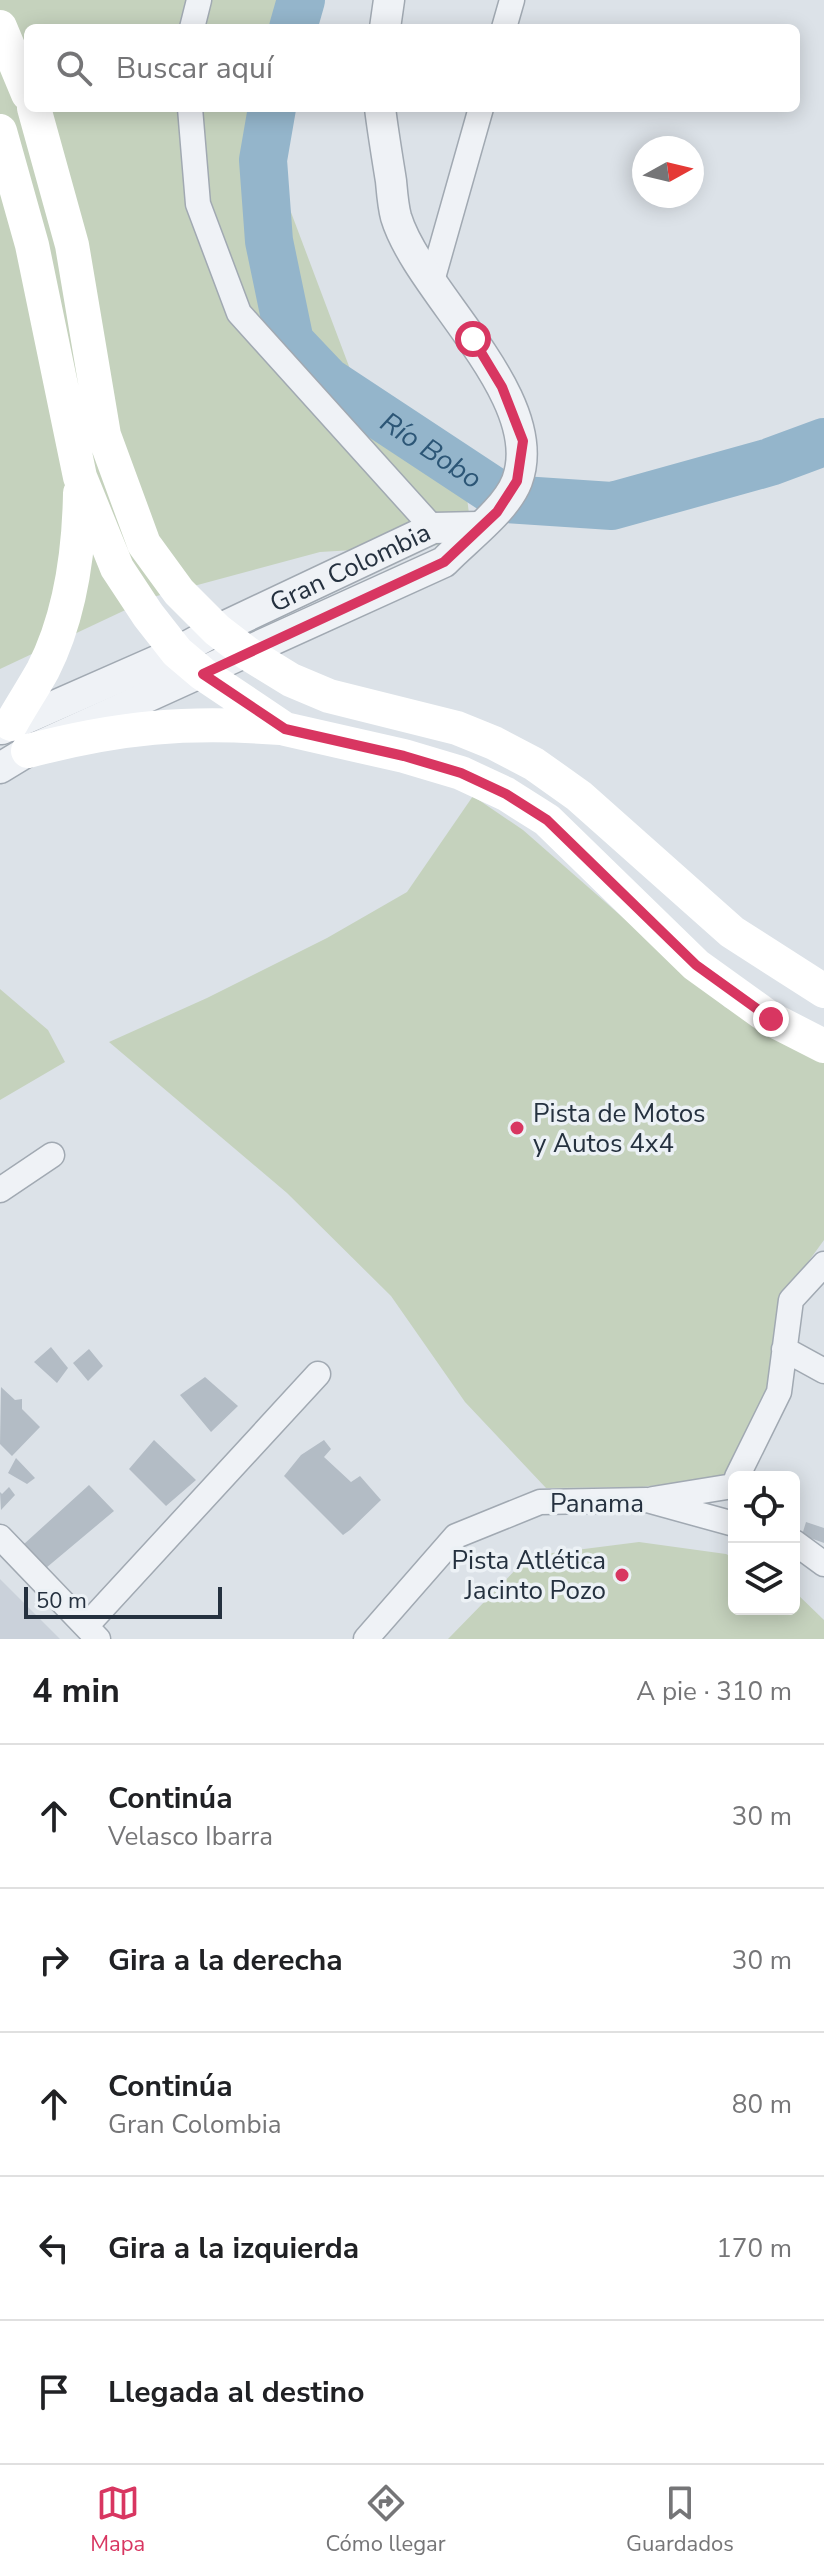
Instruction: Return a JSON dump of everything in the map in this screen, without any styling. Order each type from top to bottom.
[{"type":"main road","points":[[0,27],[24,84]]},
{"type":"main road","points":[[35,112],[72,245],[104,435],[144,544],[179,592],[217,630],[291,680],[329,696],[457,728],[534,764],[579,796],[732,932],[824,991]]},
{"type":"main road","points":[[0,131],[32,245],[80,477],[117,568],[148,615],[190,663],[285,729]]},
{"type":"main road","points":[[10,743],[67,607],[79,542],[80,477]]},
{"type":"main road","points":[[10,743],[155,726],[220,724],[285,729],[404,756],[461,773],[506,794],[547,820],[696,965],[771,1019],[824,1046]]},
{"type":"street","points":[[193,24],[199,0]]},
{"type":"street","points":[[386,24],[389,0]]},
{"type":"street","points":[[505,24],[512,0]]},
{"type":"street","points":[[190,112],[198,204],[239,313],[433,528]]},
{"type":"street","points":[[381,112],[396,217],[411,251],[473,339],[502,387],[523,441],[517,481],[488,520]]},
{"type":"street","points":[[432,281],[480,112]]},
{"type":"street","name":"Gran Colombia","points":[[190,663],[217,630],[433,528],[488,520]]},
{"type":"street","name":"Gran Colombia","points":[[10,743],[190,663],[247,653],[444,562],[488,520]]},
{"type":"street","points":[[0,1190],[52,1155]]},
{"type":"street","points":[[740,1471],[779,1392],[791,1300],[824,1264]]},
{"type":"street","points":[[784,1349],[824,1371]]},
{"type":"street","points":[[0,1537],[92,1632],[318,1374]]},
{"type":"street","points":[[647,1500],[728,1487]]},
{"type":"street","name":"Panama","points":[[366,1639],[456,1536],[540,1502],[647,1500],[728,1522]]},
{"type":"street","points":[[795,1543],[824,1564]]},
{"type":"shaded area","points":[[0,1579],[60,1639],[0,1639]]},
{"type":"green space","points":[[0,0],[287,0],[287,24],[24,24],[24,112],[286,112],[286,199],[350,369],[395,442],[466,491],[473,543],[320,552],[153,597],[0,669]]},
{"type":"green space","name":"Pista de Motos y Autos 4x4","points":[[473,796],[523,830],[725,1007],[824,1062],[824,1240],[782,1298],[768,1391],[724,1477],[642,1487],[546,1488],[465,1402],[391,1296],[287,1193],[109,1042],[207,998],[327,938],[407,892]]},
{"type":"green space","points":[[0,989],[48,1030],[65,1062],[0,1100]]},
{"type":"green space","name":"Pista Atlética Jacinto Pozo","points":[[639,1542],[726,1554],[728,1615],[800,1615],[800,1597],[824,1620],[824,1639],[448,1639],[529,1556]]},
{"type":"building","points":[[51,1347],[68,1368],[57,1383],[34,1362]]},
{"type":"building","points":[[89,1349],[103,1366],[88,1381],[73,1363]]},
{"type":"building","points":[[205,1377],[238,1406],[211,1432],[180,1395]]},
{"type":"building","points":[[1,1387],[15,1400],[22,1399],[22,1409],[40,1427],[12,1456],[0,1444]]},
{"type":"building","points":[[154,1440],[196,1480],[166,1506],[129,1469]]},
{"type":"building","points":[[324,1440],[331,1449],[324,1457],[351,1482],[360,1476],[381,1500],[343,1535],[284,1476],[301,1455]]},
{"type":"building","points":[[16,1458],[35,1478],[27,1484],[8,1473]]},
{"type":"building","points":[[89,1485],[114,1511],[46,1568],[24,1544]]},
{"type":"building","points":[[9,1487],[15,1495],[1,1510],[0,1492],[2,1494]]},
{"type":"building","points":[[806,1522],[824,1528],[824,1543],[802,1535]]},
{"type":"waterway","name":"Río Bobo","points":[[294,24],[301,0]]},
{"type":"waterway","name":"Río Bobo","points":[[271,112],[263,160],[269,241],[290,342],[327,381],[506,499],[612,506],[770,462],[824,442]]},
{"type":"place","name":"Pista de Motos y Autos 4x4","points":[[517,1128]]},
{"type":"place","name":"Pista Atlética Jacinto Pozo","points":[[622,1575]]},
{"type":"route","points":[[473,339],[502,387],[523,441],[517,481],[497,512],[444,562],[203,674],[285,729],[404,756],[461,773],[506,794],[547,820],[696,965],[771,1019]]}]
